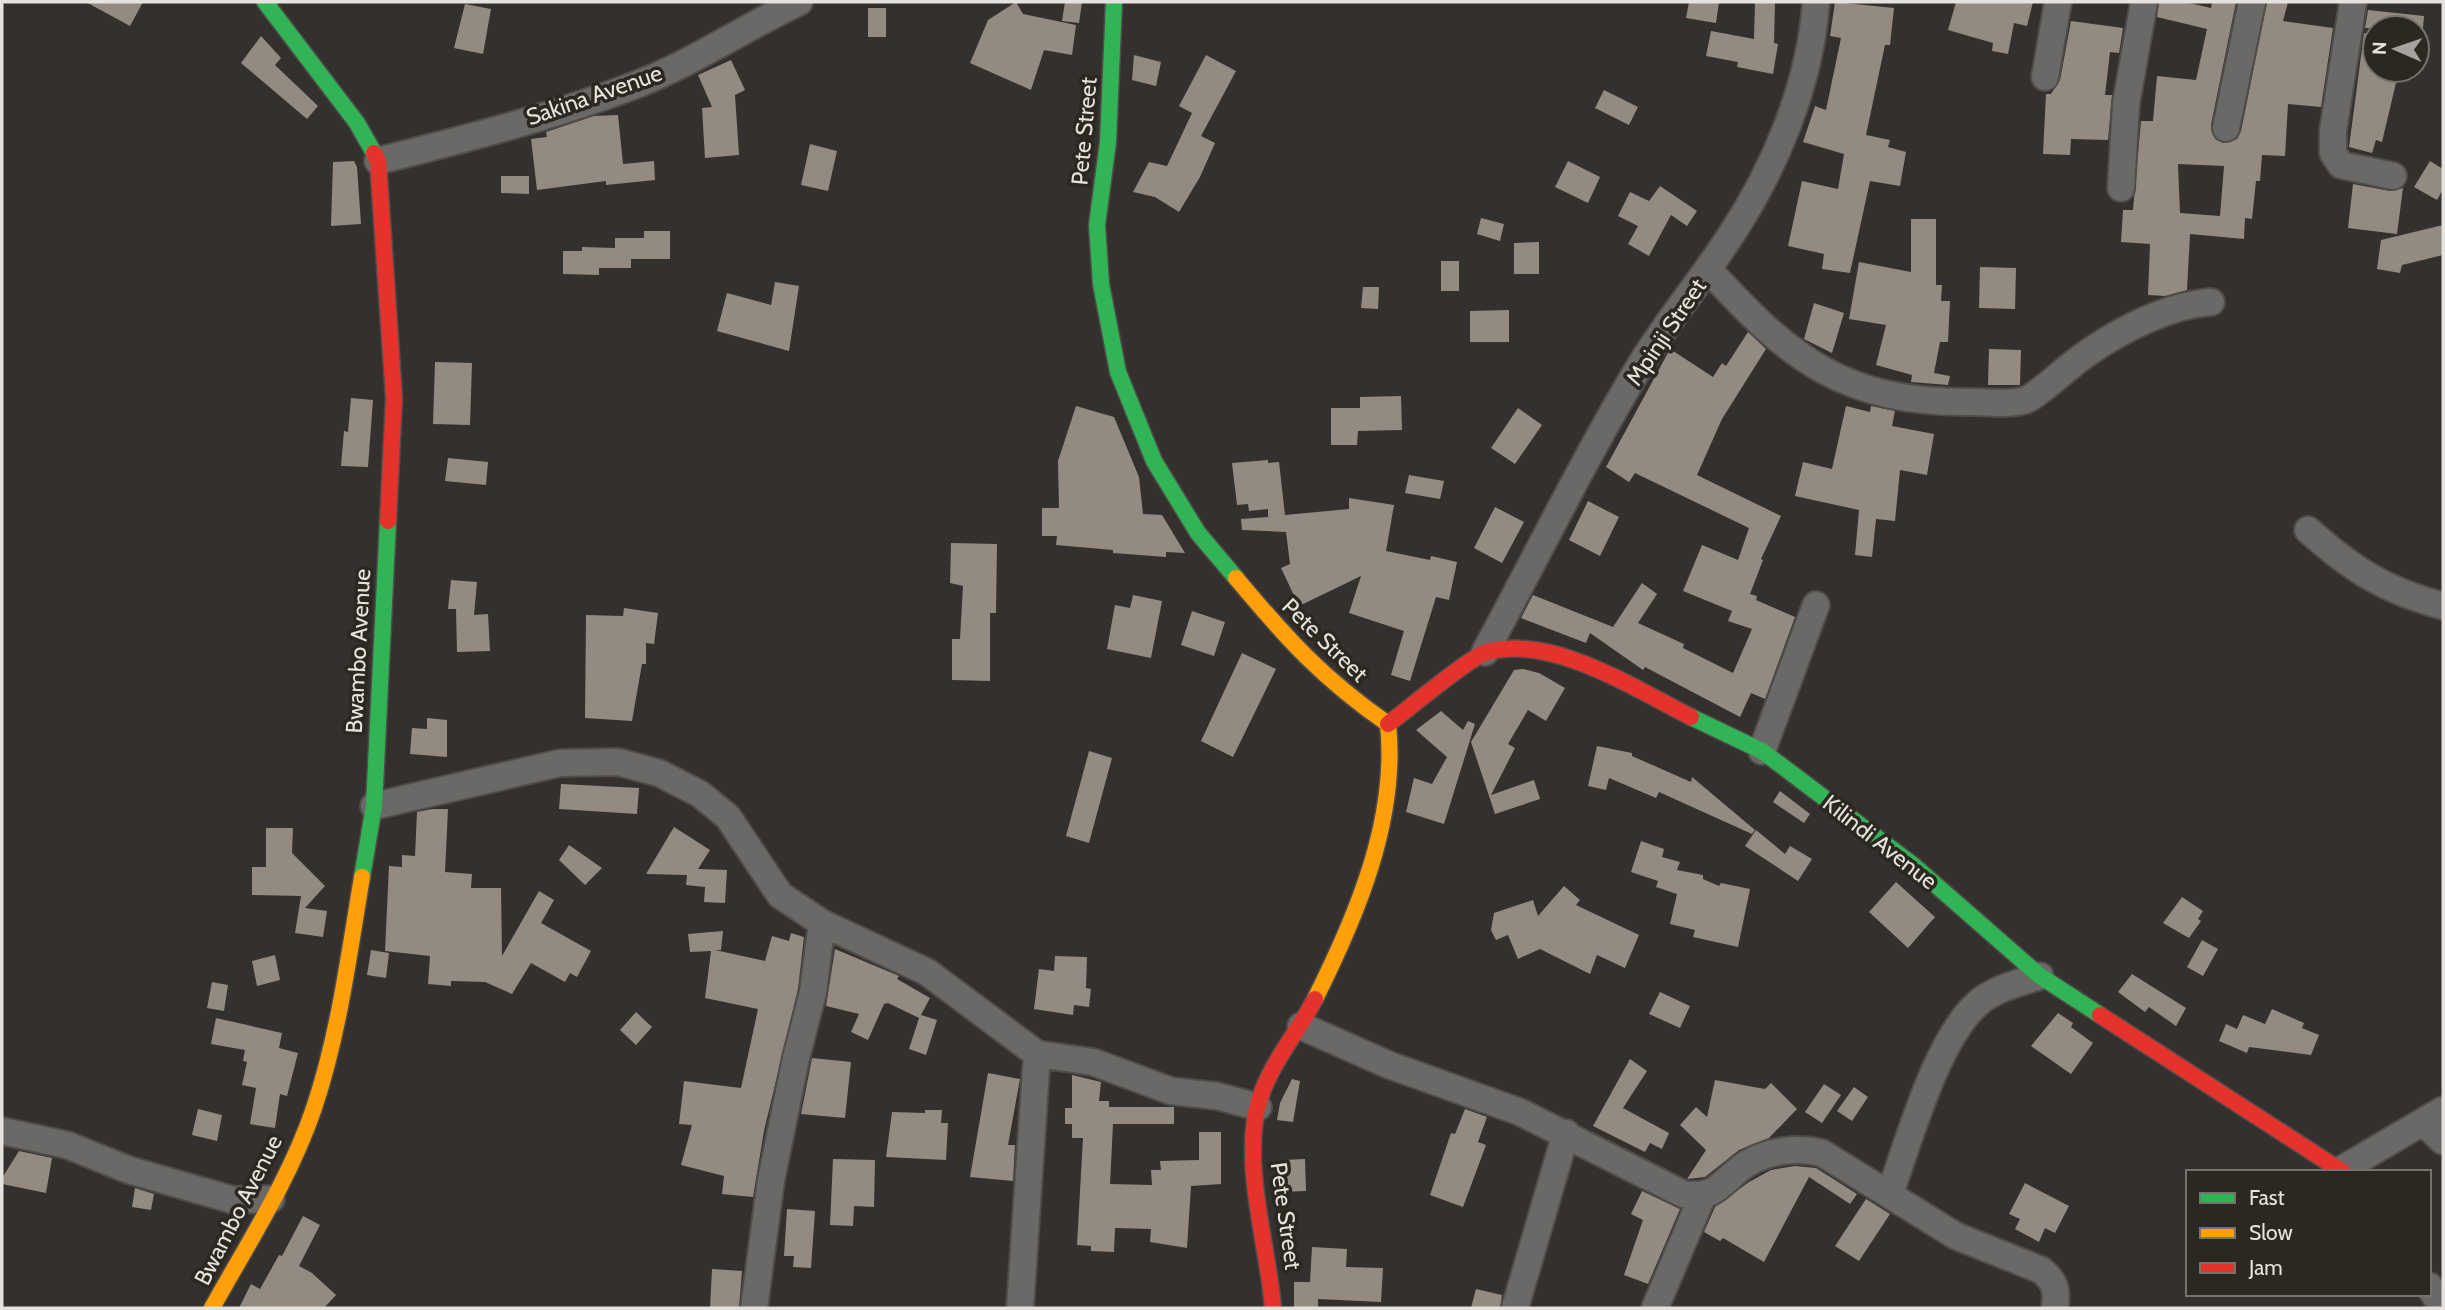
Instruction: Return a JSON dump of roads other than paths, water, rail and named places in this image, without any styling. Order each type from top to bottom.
[{"type":"street","name":"Bwambo Avenue","points":[[212,1308],[287,1174],[314,1107],[340,1006],[374,806],[394,398],[378,161],[357,122],[265,2]]},
{"type":"street","name":"Sakina Avenue","points":[[378,161],[638,84],[698,56],[749,26],[799,2]]},
{"type":"street","name":"Pete Street","points":[[1114,2],[1108,142],[1097,225],[1101,284],[1118,372],[1154,461],[1198,533],[1293,647],[1345,694],[1388,724],[1394,746],[1392,780],[1366,880],[1301,1026],[1274,1066],[1258,1107],[1254,1155],[1272,1276],[1273,1308]]},
{"type":"street","name":"Mpinji Street","points":[[1485,652],[1642,363],[1708,269],[1758,189],[1785,134],[1804,69],[1816,2]]},
{"type":"street","points":[[2045,77],[2058,2]]},
{"type":"street","points":[[2121,188],[2126,104],[2135,38],[2144,2]]},
{"type":"street","points":[[2226,128],[2252,2]]},
{"type":"street","points":[[2353,2],[2333,131],[2333,153],[2341,164],[2393,176]]},
{"type":"street","points":[[1708,269],[1769,334],[1804,360],[1846,383],[1924,401],[2027,400],[2090,351],[2131,328],[2191,304],[2211,302]]},
{"type":"street","points":[[2308,530],[2366,577],[2443,606]]},
{"type":"street","points":[[1762,751],[1816,605]]},
{"type":"street","name":"Kilindi Avenue","points":[[1485,652],[1524,648],[1566,657],[1762,751],[1913,865],[2040,976],[2104,1020],[2340,1170]]},
{"type":"street","points":[[1388,724],[1485,652]]},
{"type":"street","points":[[374,806],[560,763],[618,762],[659,773],[700,794],[728,817],[780,895],[822,923],[927,972],[1037,1054],[1093,1062],[1171,1091],[1217,1096],[1258,1107]]},
{"type":"street","points":[[754,1308],[771,1180],[796,1058],[813,992],[822,923]]},
{"type":"street","points":[[1890,1194],[1926,1096],[1963,1019],[1979,1002],[2005,988],[2040,976]]},
{"type":"street","points":[[1301,1026],[1389,1065],[1520,1112],[1684,1194],[1702,1197],[1718,1189],[1747,1163],[1766,1156],[1807,1149],[1846,1166],[1956,1236],[2041,1270],[2052,1278],[2057,1290],[2055,1308]]},
{"type":"street","points":[[1020,1308],[1037,1054]]},
{"type":"street","points":[[2344,1170],[2433,1116],[2443,1141]]},
{"type":"street","points":[[2,1131],[67,1145],[129,1170],[233,1200],[253,1202],[271,1199]]},
{"type":"street","points":[[1515,1308],[1566,1133]]},
{"type":"street","points":[[1655,1308],[1702,1197]]},
{"type":"street","points":[[2431,1289],[2443,1308]]}]
